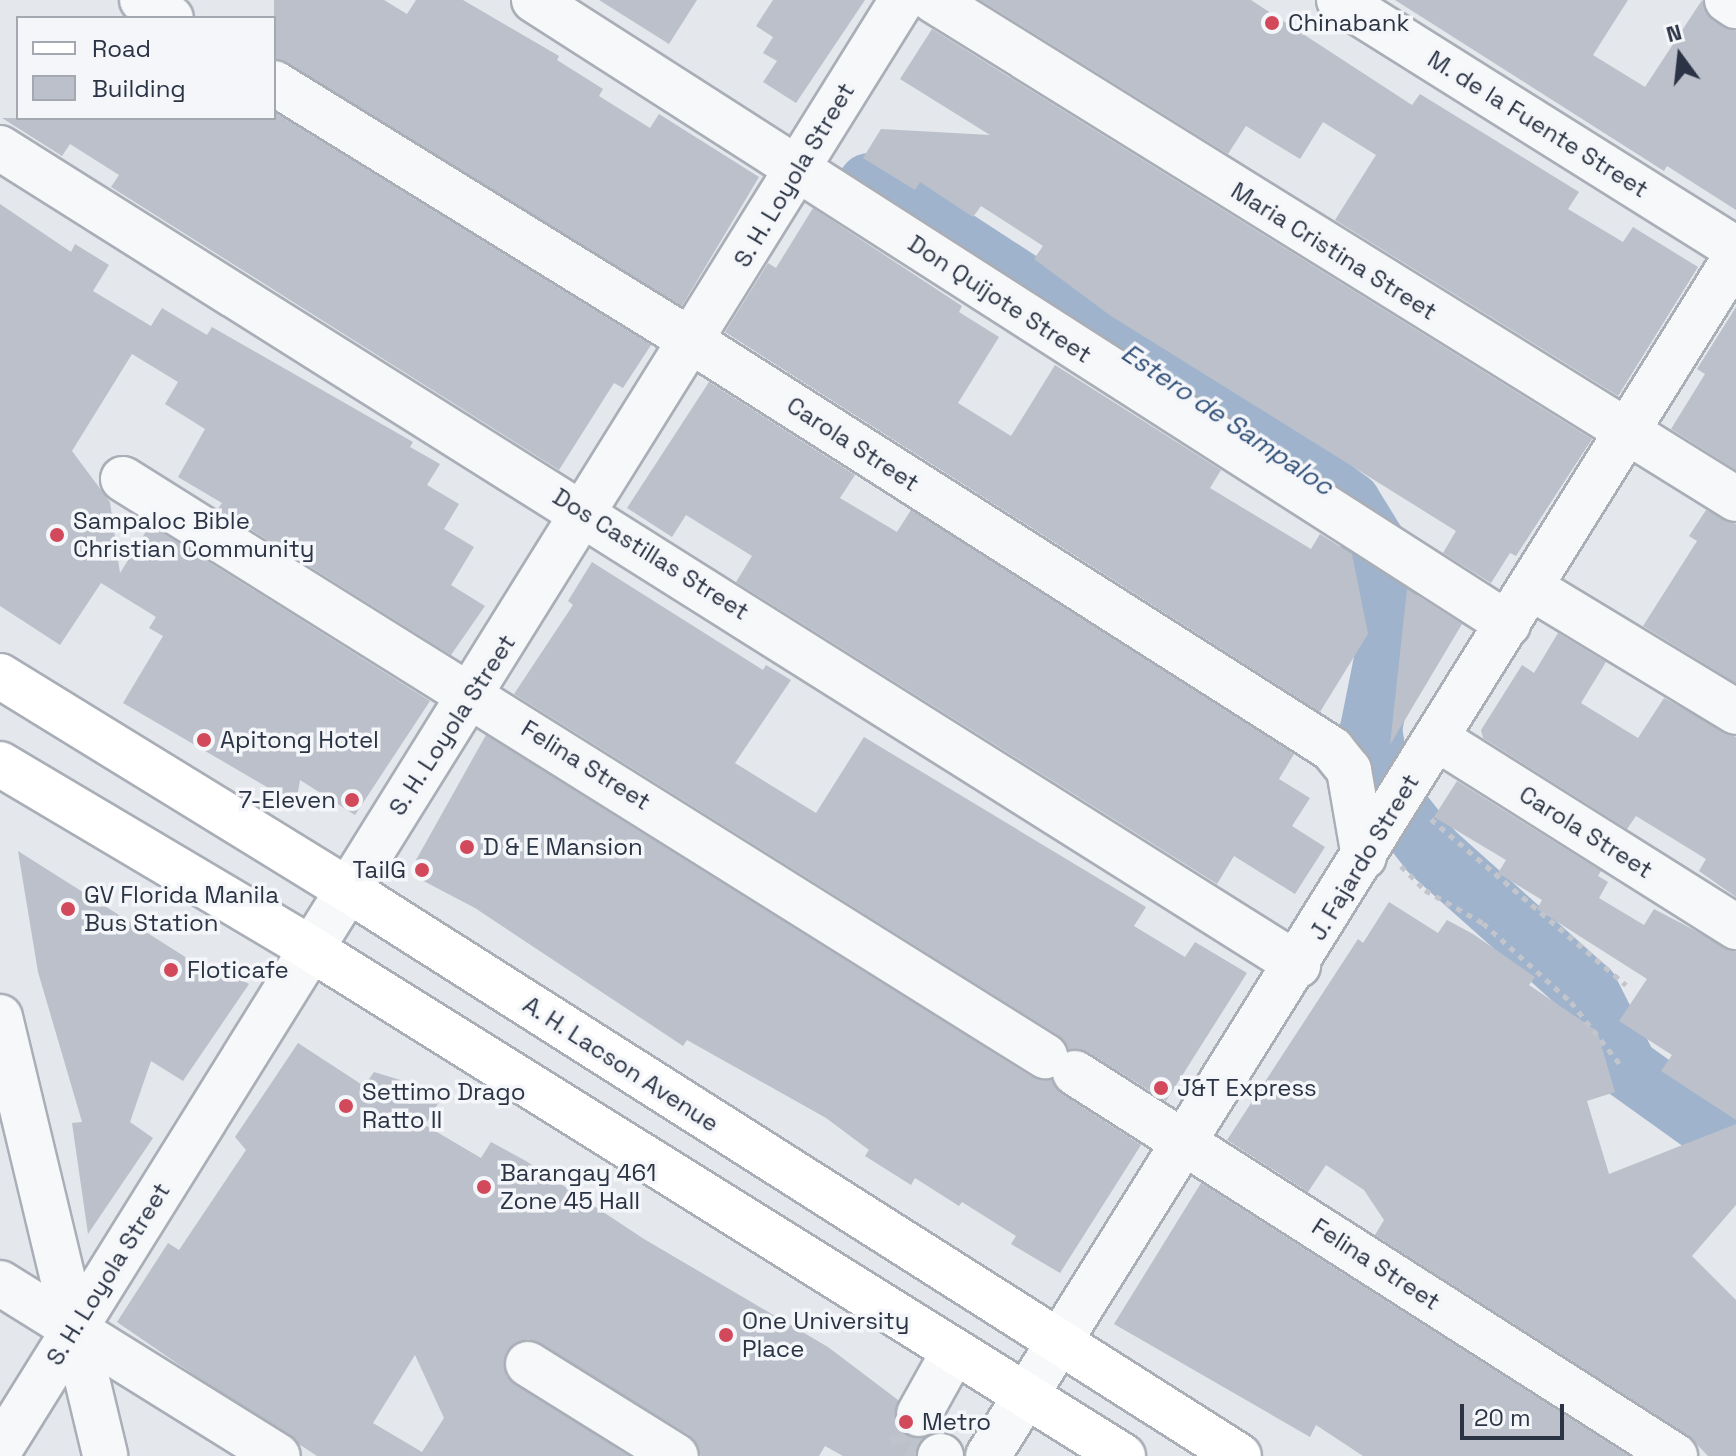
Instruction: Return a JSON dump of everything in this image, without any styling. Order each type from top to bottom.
[{"type":"main road","name":"A. H. Lacson Avenue","points":[[0,676],[345,888],[1239,1456]]},
{"type":"main road","points":[[0,764],[308,947],[1123,1456]]},
{"type":"street","points":[[142,0],[168,16]]},
{"type":"street","name":"Don Quijote Street","points":[[534,0],[1508,624]]},
{"type":"street","name":"S. H. Loyola Street","points":[[0,1449],[308,947],[473,695],[902,0]]},
{"type":"street","name":"Maria Cristina Street","points":[[933,0],[1627,435],[1736,499]]},
{"type":"street","name":"M. de la Fuente Street","points":[[1339,0],[1736,249]]},
{"type":"street","points":[[1727,0],[1736,6]]},
{"type":"street","name":"Carola Street","points":[[276,84],[693,342],[1332,749],[1387,820]]},
{"type":"street","name":"Dos Castillas Street","points":[[0,148],[586,513],[1298,965]]},
{"type":"street","name":"J. Fajardo Street","points":[[988,1456],[1057,1342],[1298,965],[1736,256]]},
{"type":"street","name":"Felina Street","points":[[123,479],[1186,1142],[1675,1456]]},
{"type":"street","points":[[1530,587],[1736,712]]},
{"type":"street","name":"Carola Street","points":[[1436,738],[1736,927]]},
{"type":"street","points":[[0,1017],[105,1456]]},
{"type":"street","points":[[0,1283],[278,1456]]},
{"type":"street","points":[[919,1414],[954,1351]]},
{"type":"street","points":[[528,1364],[676,1456]]},
{"type":"path","points":[[1387,820],[1434,825],[1626,985]]},
{"type":"path","points":[[1387,820],[1425,890],[1483,923],[1571,1002],[1619,1063]]},
{"type":"building","points":[[274,0],[384,0],[407,14],[416,0],[463,0],[559,56],[557,60],[603,89],[599,96],[650,128],[659,114],[759,177],[682,306],[276,59]]},
{"type":"building","points":[[599,0],[697,0],[669,44]]},
{"type":"building","points":[[773,0],[865,0],[796,103],[763,82],[777,61],[763,53],[773,37],[756,26]]},
{"type":"building","points":[[980,0],[1251,0],[1412,105],[1420,94],[1579,192],[1568,209],[1623,242],[1633,227],[1698,267],[1618,396],[1335,220],[1376,155],[1323,122],[1300,159],[1246,126],[1228,154]]},
{"type":"building","points":[[1395,0],[1628,0],[1593,55],[1645,87],[1702,0],[1713,20],[1736,31],[1736,210],[1667,166],[1664,171]]},
{"type":"building","points":[[932,29],[1592,439],[1516,556],[1510,553],[1491,583],[1443,553],[1456,531],[1111,316],[1034,259],[1043,246],[981,206],[973,217],[920,182],[915,190],[863,158],[881,129],[990,135],[900,79]]},
{"type":"building","points":[[276,113],[651,345],[623,388],[614,383],[559,470],[111,187],[119,175],[70,144],[62,156],[2,118],[276,120]]},
{"type":"building","points":[[0,204],[71,252],[75,244],[109,265],[93,291],[151,326],[162,308],[207,335],[212,327],[413,442],[410,447],[440,464],[427,485],[459,504],[444,529],[474,547],[451,585],[485,606],[451,655],[218,509],[222,503],[178,477],[205,429],[165,404],[178,382],[132,354],[72,451],[110,502],[120,573],[150,525],[430,701],[355,815],[300,780],[296,804],[123,703],[163,636],[149,628],[156,617],[101,583],[60,645],[0,606]]},
{"type":"building","points":[[813,208],[962,306],[959,312],[999,337],[958,403],[1011,436],[1055,365],[1221,470],[1210,488],[1311,549],[1320,534],[1352,554],[1368,634],[1320,712],[725,332],[768,263],[776,268]]},
{"type":"building","points":[[1736,307],[1736,470],[1671,429],[1705,374],[1697,369]]},
{"type":"building","points":[[709,382],[855,475],[840,498],[897,532],[911,510],[1294,754],[1279,779],[1310,798],[1292,826],[1325,847],[1295,894],[1234,856],[1217,884],[736,582],[752,556],[686,515],[672,537],[627,508]]},
{"type":"building","points":[[1706,510],[1736,524],[1736,683],[1643,626],[1697,541],[1689,536]]},
{"type":"building","points":[[592,562],[763,670],[766,665],[791,680],[735,763],[816,813],[864,737],[1146,907],[1134,926],[1185,957],[1195,942],[1247,973],[1166,1101],[1088,1052],[1068,1050],[1058,1035],[514,694],[573,605],[568,601]]},
{"type":"building","points":[[1407,589],[1462,624],[1390,745]]},
{"type":"building","points":[[1558,633],[1606,662],[1581,703],[1638,738],[1664,698],[1736,737],[1736,897],[1699,871],[1706,859],[1636,816],[1627,829],[1483,738],[1481,730],[1522,665],[1534,673]]},
{"type":"building","points":[[486,735],[1032,1077],[1052,1079],[1062,1094],[1141,1145],[1060,1273],[1011,1244],[1016,1236],[962,1202],[959,1206],[915,1178],[911,1185],[865,1156],[869,1150],[826,1118],[687,1040],[683,1046],[475,908],[414,876],[416,860]]},
{"type":"building","points":[[1457,781],[1601,871],[1598,876],[1608,882],[1599,898],[1644,925],[1654,909],[1736,952],[1736,1120],[1661,1071],[1672,1055],[1619,1021],[1647,979],[1537,909],[1542,900],[1498,873],[1506,860],[1434,817]]},
{"type":"building","points":[[18,851],[209,972],[213,964],[249,984],[183,1081],[151,1061],[130,1122],[153,1138],[88,1234],[72,1123],[82,1122],[38,972]]},
{"type":"building","points":[[1389,902],[1438,933],[1447,920],[1473,934],[1535,977],[1529,985],[1597,1031],[1615,1092],[1587,1101],[1609,1174],[1736,1124],[1736,1205],[1692,1256],[1736,1300],[1736,1456],[1708,1456],[1688,1435],[1375,1235],[1384,1220],[1364,1190],[1326,1165],[1308,1192],[1227,1140],[1358,939],[1363,943]]},
{"type":"building","points":[[298,1043],[364,1086],[374,1072],[407,1082],[439,1102],[425,1125],[481,1158],[491,1142],[526,1161],[644,1239],[828,1347],[898,1400],[898,1427],[908,1436],[924,1438],[915,1456],[843,1456],[825,1446],[819,1456],[701,1456],[689,1435],[528,1339],[506,1352],[506,1376],[629,1456],[317,1456],[117,1322],[168,1243],[179,1250],[246,1150],[235,1137]],"holes":[[[415,1355],[444,1418],[422,1452],[373,1423]]]},
{"type":"building","points":[[1201,1183],[1629,1456],[1363,1456],[1316,1425],[1310,1437],[1114,1324]]},
{"type":"waterway","name":"Estero de Sampaloc","points":[[869,184],[1285,455],[1350,503],[1384,558],[1389,640],[1371,729],[1380,786],[1432,852],[1588,991],[1627,1068],[1736,1146]]},
{"type":"tunnel","points":[[919,1414],[910,1430],[913,1440],[940,1456]]},
{"type":"place","name":"Chinabank","points":[[1272,23]]},
{"type":"place","name":"Sampaloc Bible Christian Community","points":[[57,535]]},
{"type":"place","name":"Apitong Hotel","points":[[204,740]]},
{"type":"place","name":"7-Eleven","points":[[352,800]]},
{"type":"place","name":"D & E Mansion","points":[[467,847]]},
{"type":"place","name":"TailG","points":[[422,870]]},
{"type":"place","name":"GV Florida Manila Bus Station","points":[[68,909]]},
{"type":"place","name":"Floticafe","points":[[171,970]]},
{"type":"place","name":"J&T Express","points":[[1161,1088]]},
{"type":"place","name":"Settimo Drago Ratto II","points":[[346,1106]]},
{"type":"place","name":"Barangay 461 Zone 45 Hall","points":[[484,1187]]},
{"type":"place","name":"One University Place","points":[[726,1335]]},
{"type":"place","name":"Metro","points":[[906,1422]]}]
